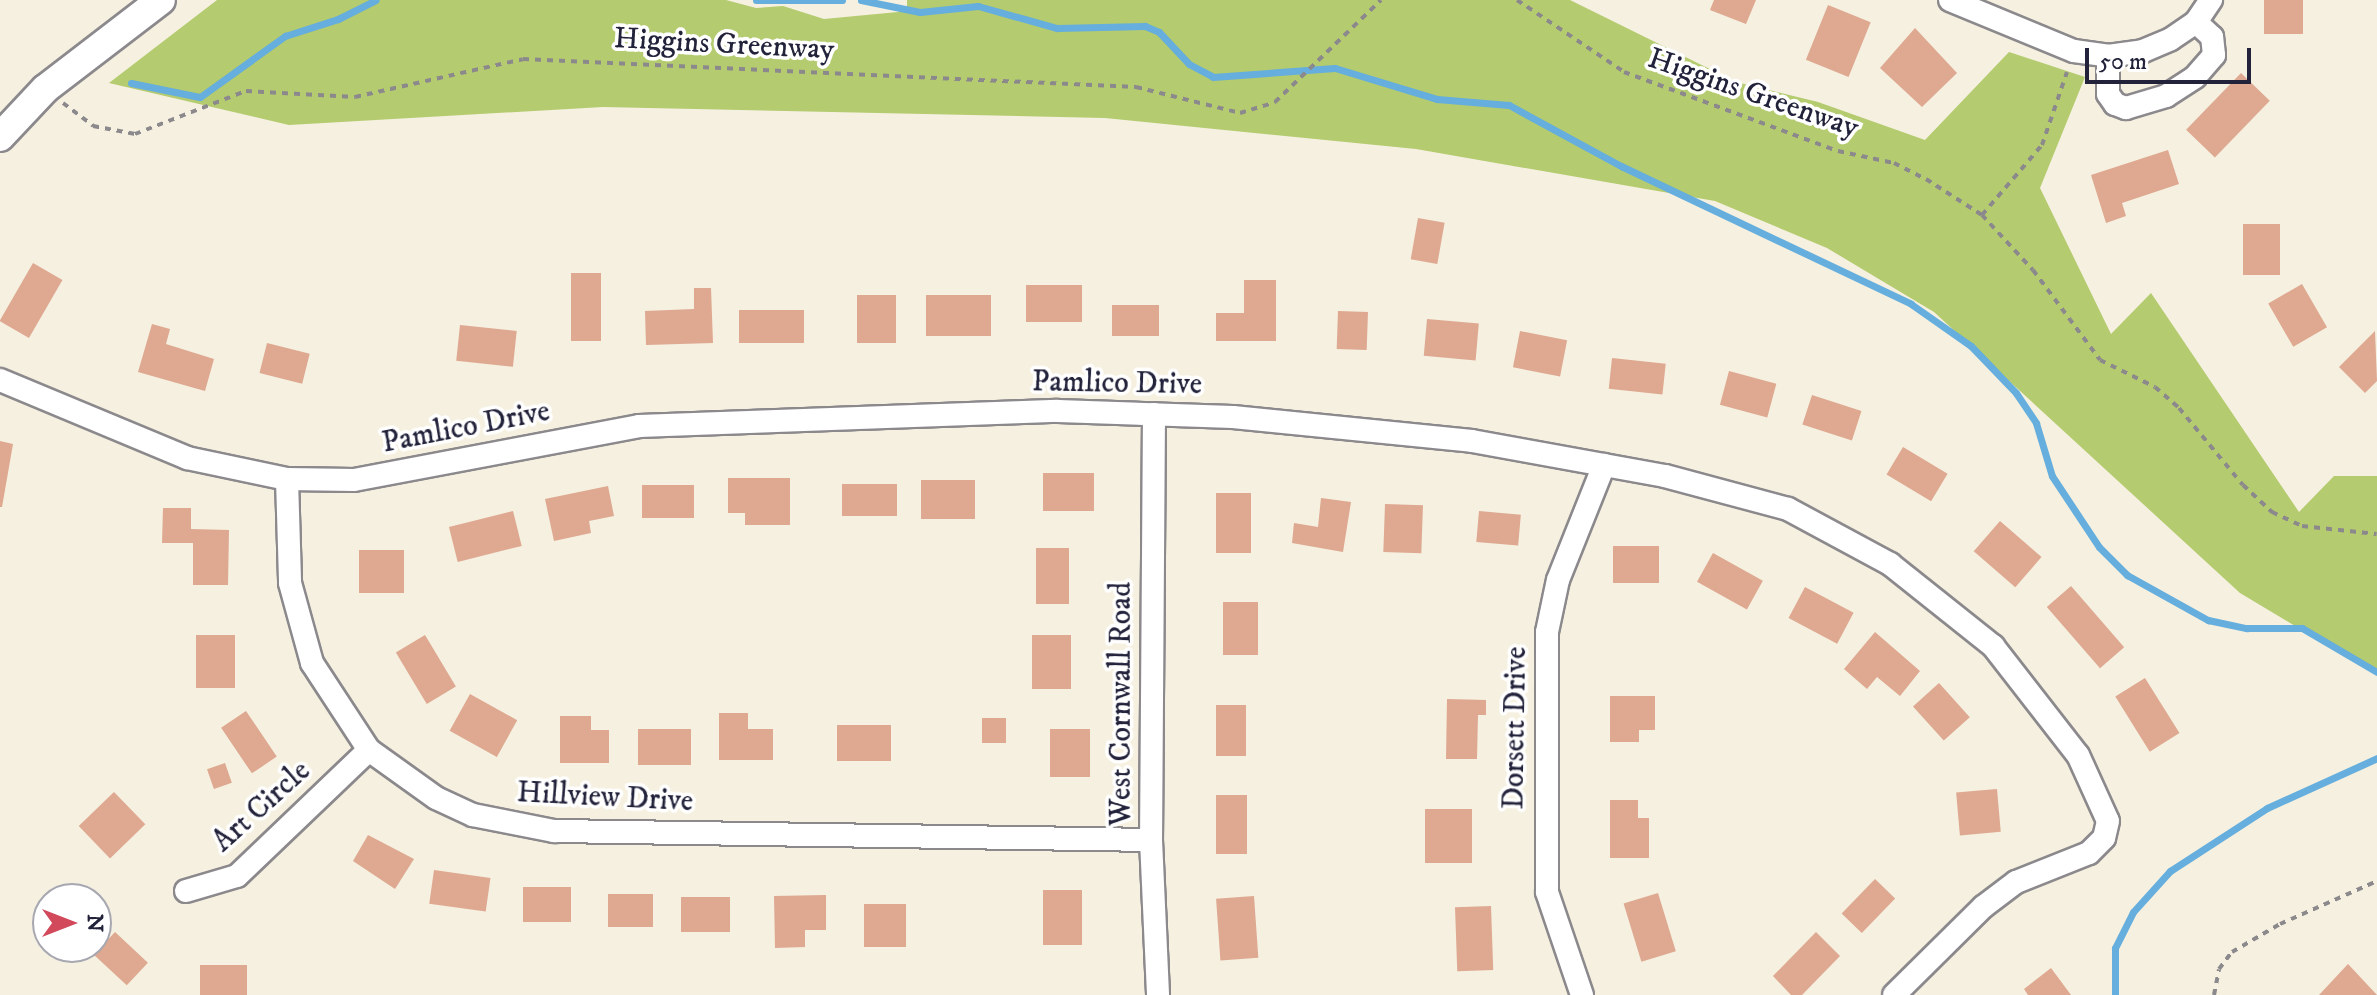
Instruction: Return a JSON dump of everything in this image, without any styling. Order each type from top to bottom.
[{"type":"main road","points":[[0,137],[45,89],[161,0]]},
{"type":"street","points":[[1950,0],[2074,51],[2108,56],[2143,51],[2196,22],[2211,0]]},
{"type":"street","points":[[2108,56],[2108,94],[2115,104],[2126,108],[2166,96],[2195,77],[2214,55],[2212,37],[2196,22]]},
{"type":"street","name":"Pamlico Drive","points":[[0,380],[187,458],[287,479],[354,480],[566,438],[692,421],[954,412],[1154,414],[1458,439],[1726,490],[1788,509],[1890,564],[1993,646],[2038,697],[2078,755],[2108,821],[2104,838],[2089,853],[2016,882],[1983,907],[1894,995]]},
{"type":"street","name":"West Cornwall Road","points":[[1154,414],[1151,840],[1158,995]]},
{"type":"street","name":"Dorsett Drive","points":[[1582,995],[1547,892],[1547,632],[1558,580],[1604,465]]},
{"type":"street","name":"Hillview Drive","points":[[287,479],[290,583],[301,635],[336,706],[369,750],[436,798],[512,827],[1151,840]]},
{"type":"street","name":"Art Circle","points":[[186,891],[237,876],[369,750]]},
{"type":"path","name":"Higgins Greenway","points":[[45,89],[93,126],[121,135],[148,132],[246,91],[355,97],[523,59],[1136,87],[1240,113],[1275,102],[1302,80],[1381,0]]},
{"type":"path","name":"Higgins Greenway","points":[[1517,0],[1624,72],[1838,151],[1894,163],[1982,215],[2033,270],[2100,360],[2155,387],[2179,408],[2272,512],[2302,526],[2377,534]]},
{"type":"path","points":[[1982,215],[2042,145],[2074,51]]},
{"type":"path","points":[[2214,995],[2219,969],[2232,952],[2280,924],[2377,881]]},
{"type":"green space","points":[[217,0],[726,0],[756,8],[783,6],[824,19],[898,12],[907,9],[907,0],[1570,0],[1736,82],[1818,102],[1925,140],[2009,52],[2085,77],[2040,188],[2111,334],[2151,293],[2299,512],[2334,476],[2377,476],[2377,675],[2240,593],[1934,312],[1827,248],[1715,201],[1416,149],[1105,118],[603,107],[289,125],[109,83]]},
{"type":"building","points":[[1714,0],[1756,0],[1746,24],[1710,10]]},
{"type":"building","points":[[2264,0],[2303,0],[2303,34],[2264,34]]},
{"type":"building","points":[[1828,5],[1871,22],[1849,77],[1806,60]]},
{"type":"building","points":[[1915,28],[1957,73],[1922,107],[1880,68]]},
{"type":"building","points":[[2241,73],[2270,101],[2215,158],[2186,130]]},
{"type":"building","points":[[2168,150],[2179,184],[2122,203],[2126,216],[2106,223],[2091,175]]},
{"type":"building","points":[[1418,218],[1445,223],[1437,264],[1411,259]]},
{"type":"building","points":[[2243,224],[2280,224],[2280,275],[2243,275]]},
{"type":"building","points":[[33,263],[62,280],[29,338],[0,320]]},
{"type":"building","points":[[571,273],[601,273],[601,341],[571,341]]},
{"type":"building","points":[[1244,280],[1276,280],[1276,341],[1216,341],[1216,313],[1244,313]]},
{"type":"building","points":[[2302,284],[2327,327],[2293,347],[2268,304]]},
{"type":"building","points":[[1026,285],[1082,285],[1082,322],[1026,322]]},
{"type":"building","points":[[694,288],[711,288],[713,343],[646,345],[645,311],[694,309]]},
{"type":"building","points":[[857,295],[896,295],[896,343],[857,343]]},
{"type":"building","points":[[926,295],[991,295],[991,336],[926,336]]},
{"type":"building","points":[[1112,305],[1159,305],[1159,336],[1112,336]]},
{"type":"building","points":[[739,310],[804,310],[804,343],[739,343]]},
{"type":"building","points":[[1338,311],[1368,312],[1367,350],[1337,349]]},
{"type":"building","points":[[1427,319],[1479,324],[1476,360],[1424,356]]},
{"type":"building","points":[[152,324],[170,329],[166,344],[214,359],[205,391],[138,372]]},
{"type":"building","points":[[460,325],[517,331],[513,367],[456,361]]},
{"type":"building","points":[[1520,331],[1567,340],[1560,376],[1513,367]]},
{"type":"building","points":[[2375,331],[2377,381],[2365,393],[2339,367]]},
{"type":"building","points":[[267,343],[310,354],[302,384],[260,373]]},
{"type":"building","points":[[1612,358],[1666,364],[1662,394],[1609,389]]},
{"type":"building","points":[[1729,371],[1776,384],[1767,417],[1720,405]]},
{"type":"building","points":[[1812,395],[1861,411],[1852,441],[1802,424]]},
{"type":"building","points":[[0,441],[13,444],[2,507],[0,507]]},
{"type":"building","points":[[1903,447],[1948,474],[1931,501],[1887,474]]},
{"type":"building","points":[[1043,473],[1094,473],[1094,511],[1043,511]]},
{"type":"building","points":[[728,478],[790,478],[790,525],[745,525],[745,513],[728,513]]},
{"type":"building","points":[[921,480],[975,480],[975,519],[921,519]]},
{"type":"building","points":[[842,484],[897,484],[897,516],[842,516]]},
{"type":"building","points":[[642,485],[694,485],[694,518],[642,518]]},
{"type":"building","points":[[608,486],[614,516],[589,521],[591,533],[554,541],[545,499]]},
{"type":"building","points":[[1216,493],[1251,493],[1251,553],[1216,553]]},
{"type":"building","points":[[1321,498],[1351,502],[1343,552],[1292,543],[1294,523],[1318,527]]},
{"type":"building","points":[[1385,504],[1423,505],[1421,553],[1383,552]]},
{"type":"building","points":[[163,508],[191,508],[191,529],[229,530],[228,585],[193,585],[193,543],[162,543]]},
{"type":"building","points":[[513,511],[522,546],[458,562],[449,527]]},
{"type":"building","points":[[1479,511],[1521,515],[1518,546],[1476,542]]},
{"type":"building","points":[[2000,521],[2042,557],[2015,587],[1974,551]]},
{"type":"building","points":[[1613,546],[1659,546],[1659,583],[1613,583]]},
{"type":"building","points":[[1036,548],[1069,548],[1069,604],[1036,604]]},
{"type":"building","points":[[359,550],[404,550],[404,593],[359,593]]},
{"type":"building","points":[[1713,553],[1763,581],[1747,609],[1697,582]]},
{"type":"building","points":[[2071,586],[2124,647],[2100,668],[2047,607]]},
{"type":"building","points":[[1805,587],[1854,613],[1837,644],[1789,618]]},
{"type":"building","points":[[1223,602],[1258,602],[1258,655],[1223,655]]},
{"type":"building","points":[[1875,632],[1920,671],[1900,696],[1877,677],[1867,689],[1844,669]]},
{"type":"building","points":[[196,635],[235,635],[235,688],[196,688]]},
{"type":"building","points":[[425,635],[456,686],[427,704],[396,653]]},
{"type":"building","points":[[1032,635],[1071,635],[1071,689],[1032,689]]},
{"type":"building","points":[[2145,678],[2179,733],[2150,752],[2115,697]]},
{"type":"building","points":[[1939,683],[1970,717],[1944,741],[1913,706]]},
{"type":"building","points":[[470,694],[517,720],[497,757],[450,731]]},
{"type":"building","points":[[1610,696],[1655,696],[1655,730],[1639,730],[1639,742],[1610,742]]},
{"type":"building","points":[[1447,699],[1486,700],[1486,715],[1478,715],[1477,759],[1446,759]]},
{"type":"building","points":[[1216,705],[1246,705],[1246,756],[1216,756]]},
{"type":"building","points":[[246,711],[277,757],[252,773],[221,728]]},
{"type":"building","points":[[719,713],[748,713],[748,729],[773,729],[773,760],[719,760]]},
{"type":"building","points":[[560,716],[591,716],[591,730],[609,730],[609,763],[560,763]]},
{"type":"building","points":[[982,718],[1006,718],[1006,743],[982,743]]},
{"type":"building","points":[[837,725],[891,725],[891,761],[837,761]]},
{"type":"building","points":[[638,729],[691,729],[691,765],[638,765]]},
{"type":"building","points":[[1050,729],[1090,729],[1090,777],[1050,777]]},
{"type":"building","points":[[225,763],[232,783],[214,789],[207,769]]},
{"type":"building","points":[[1997,789],[2001,832],[1960,835],[1956,793]]},
{"type":"building","points":[[114,792],[145,824],[110,858],[79,826]]},
{"type":"building","points":[[1216,795],[1247,795],[1247,854],[1216,854]]},
{"type":"building","points":[[1610,800],[1638,800],[1638,818],[1649,818],[1649,858],[1610,858]]},
{"type":"building","points":[[1425,809],[1472,809],[1472,863],[1425,863]]},
{"type":"building","points":[[368,835],[414,859],[395,889],[353,861]]},
{"type":"building","points":[[434,870],[490,878],[486,912],[429,904]]},
{"type":"building","points":[[1875,879],[1895,898],[1862,933],[1842,914]]},
{"type":"building","points":[[523,887],[571,887],[571,922],[523,922]]},
{"type":"building","points":[[1043,890],[1082,890],[1082,945],[1043,945]]},
{"type":"building","points":[[1658,893],[1676,951],[1641,962],[1624,904]]},
{"type":"building","points":[[608,894],[653,894],[653,927],[608,927]]},
{"type":"building","points":[[826,895],[826,930],[805,930],[805,947],[775,948],[774,896]]},
{"type":"building","points":[[1254,896],[1258,958],[1220,960],[1216,899]]},
{"type":"building","points":[[681,897],[730,897],[730,932],[681,932]]},
{"type":"building","points":[[864,904],[906,904],[906,947],[864,947]]},
{"type":"building","points":[[1491,906],[1493,970],[1457,971],[1455,907]]},
{"type":"building","points":[[115,932],[148,963],[127,985],[103,963],[112,963],[112,935]]},
{"type":"building","points":[[1816,932],[1840,956],[1802,995],[1791,995],[1773,976]]},
{"type":"building","points":[[2348,964],[2377,995],[2319,995]]},
{"type":"building","points":[[200,965],[247,965],[247,995],[200,995]]},
{"type":"building","points":[[2051,968],[2071,995],[2028,995],[2024,989]]},
{"type":"waterway","points":[[131,83],[200,97],[285,36],[338,19],[376,0]]},
{"type":"waterway","points":[[756,0],[842,0]]},
{"type":"waterway","points":[[861,0],[920,12],[978,6],[1057,28],[1145,26],[1159,32],[1189,64],[1213,77],[1335,68],[1437,99],[1509,105],[1621,166],[1911,304],[1971,346],[2016,393],[2036,423],[2052,476],[2099,547],[2127,575],[2208,620],[2247,628],[2302,628],[2377,672]]},
{"type":"waterway","points":[[2115,995],[2115,948],[2133,912],[2170,871],[2267,808],[2377,758]]}]
